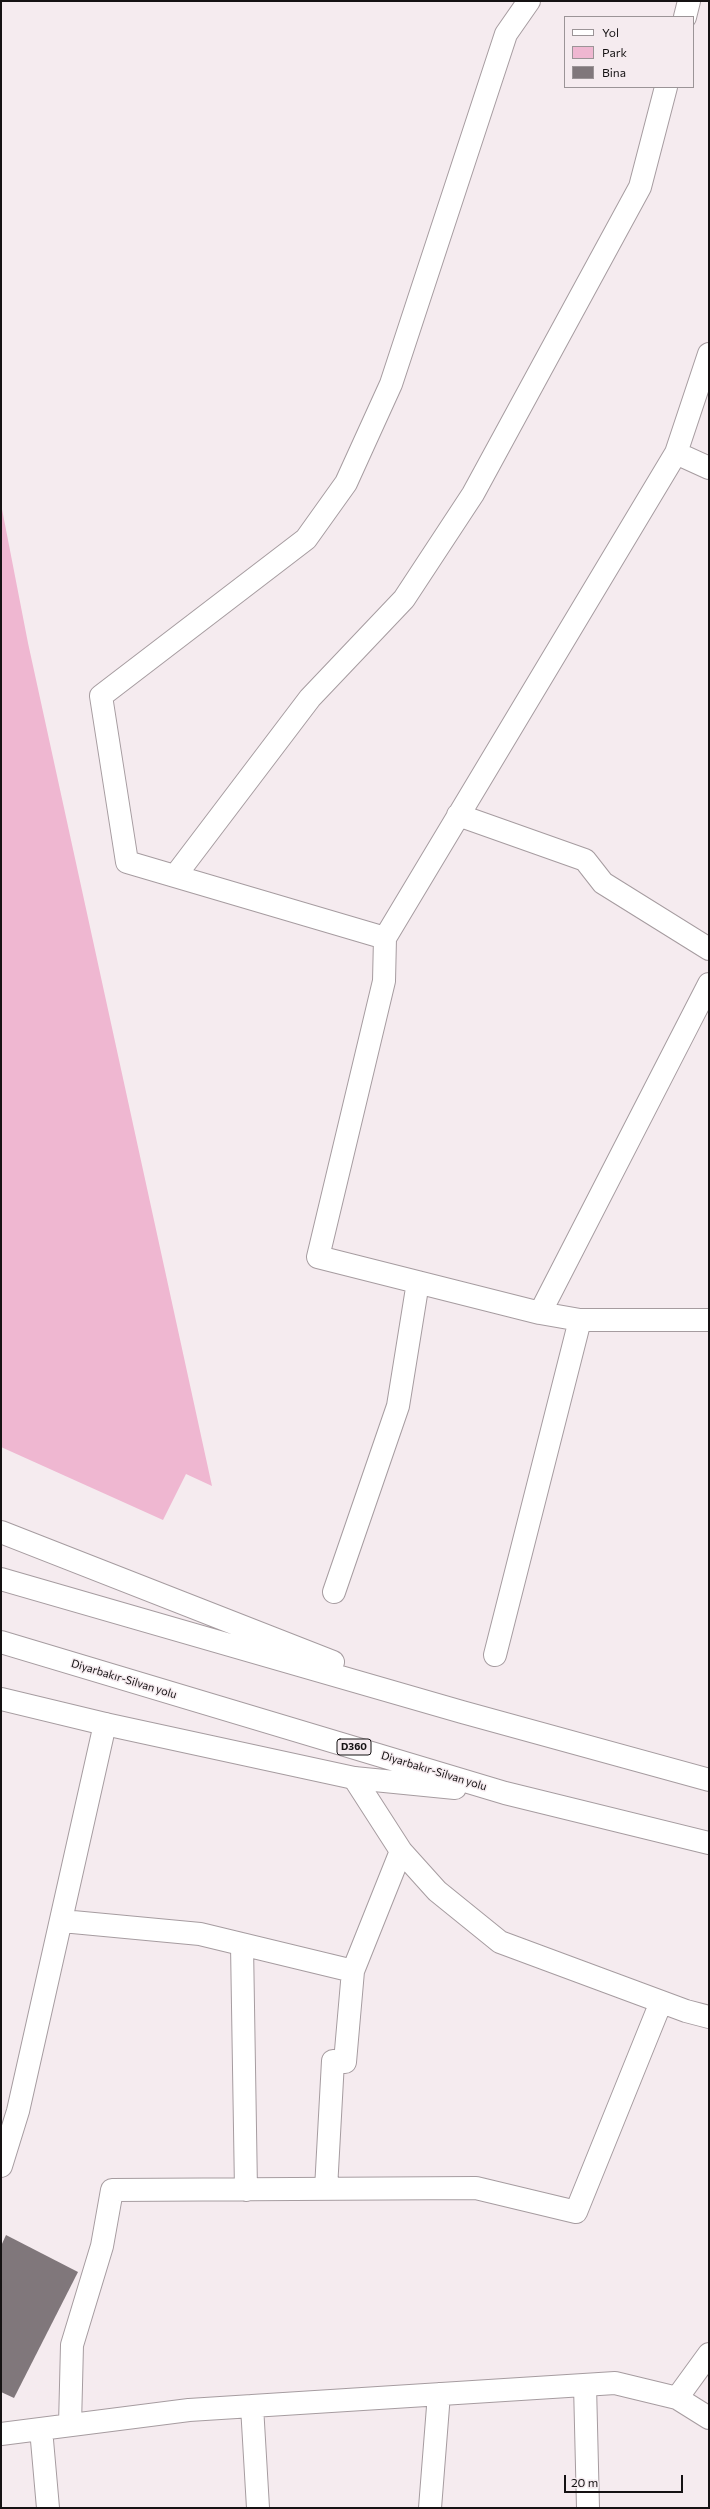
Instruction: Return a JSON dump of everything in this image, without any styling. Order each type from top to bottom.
[{"type":"main road","points":[[385,938],[127,862],[101,696],[306,539],[346,483],[391,384],[506,34],[529,1]]},
{"type":"main road","points":[[685,16],[689,1]]},
{"type":"main road","points":[[175,876],[310,698],[404,599],[473,494],[640,187],[666,88]]},
{"type":"main road","points":[[709,354],[676,453],[385,938],[384,981],[318,1257],[540,1313],[580,1320],[709,1320]]},
{"type":"main road","points":[[676,453],[709,468]]},
{"type":"main road","points":[[458,815],[584,860],[604,883],[709,949]]},
{"type":"main road","points":[[540,1313],[709,984]]},
{"type":"main road","points":[[334,1592],[398,1406],[418,1282]]},
{"type":"main road","points":[[495,1655],[580,1320]]},
{"type":"main road","points":[[1,1532],[462,1712]]},
{"type":"main road","points":[[1,1579],[462,1712],[709,1780]]},
{"type":"main road","name":"Diyarbakır-Silvan yolu","points":[[1,1642],[505,1792],[709,1843]]},
{"type":"main road","points":[[1,1699],[105,1724],[354,1778],[505,1792]]},
{"type":"main road","points":[[1,2166],[18,2112],[105,1724]]},
{"type":"main road","points":[[354,1778],[401,1851],[437,1892],[500,1942],[661,2002],[709,2017]]},
{"type":"main road","points":[[326,2189],[333,2061],[344,2062],[353,1971],[401,1851]]},
{"type":"main road","points":[[62,1921],[200,1934],[353,1971]]},
{"type":"main road","points":[[242,1945],[246,2190]]},
{"type":"main road","points":[[70,2425],[72,2345],[102,2246],[112,2190],[476,2188],[576,2212],[661,2002]]},
{"type":"main road","points":[[677,2398],[709,2354]]},
{"type":"main road","points":[[1,2434],[189,2410],[615,2383],[677,2398],[709,2418]]},
{"type":"main road","points":[[585,2384],[588,2508]]},
{"type":"main road","points":[[430,2508],[438,2394]]},
{"type":"main road","points":[[252,2406],[258,2508]]},
{"type":"main road","points":[[41,2429],[48,2508]]},
{"type":"green space","points":[[1,504],[28,643],[212,1486],[186,1474],[163,1520],[1,1447]]},
{"type":"building","points":[[6,2235],[78,2272],[14,2398],[1,2392],[1,2246]]}]
